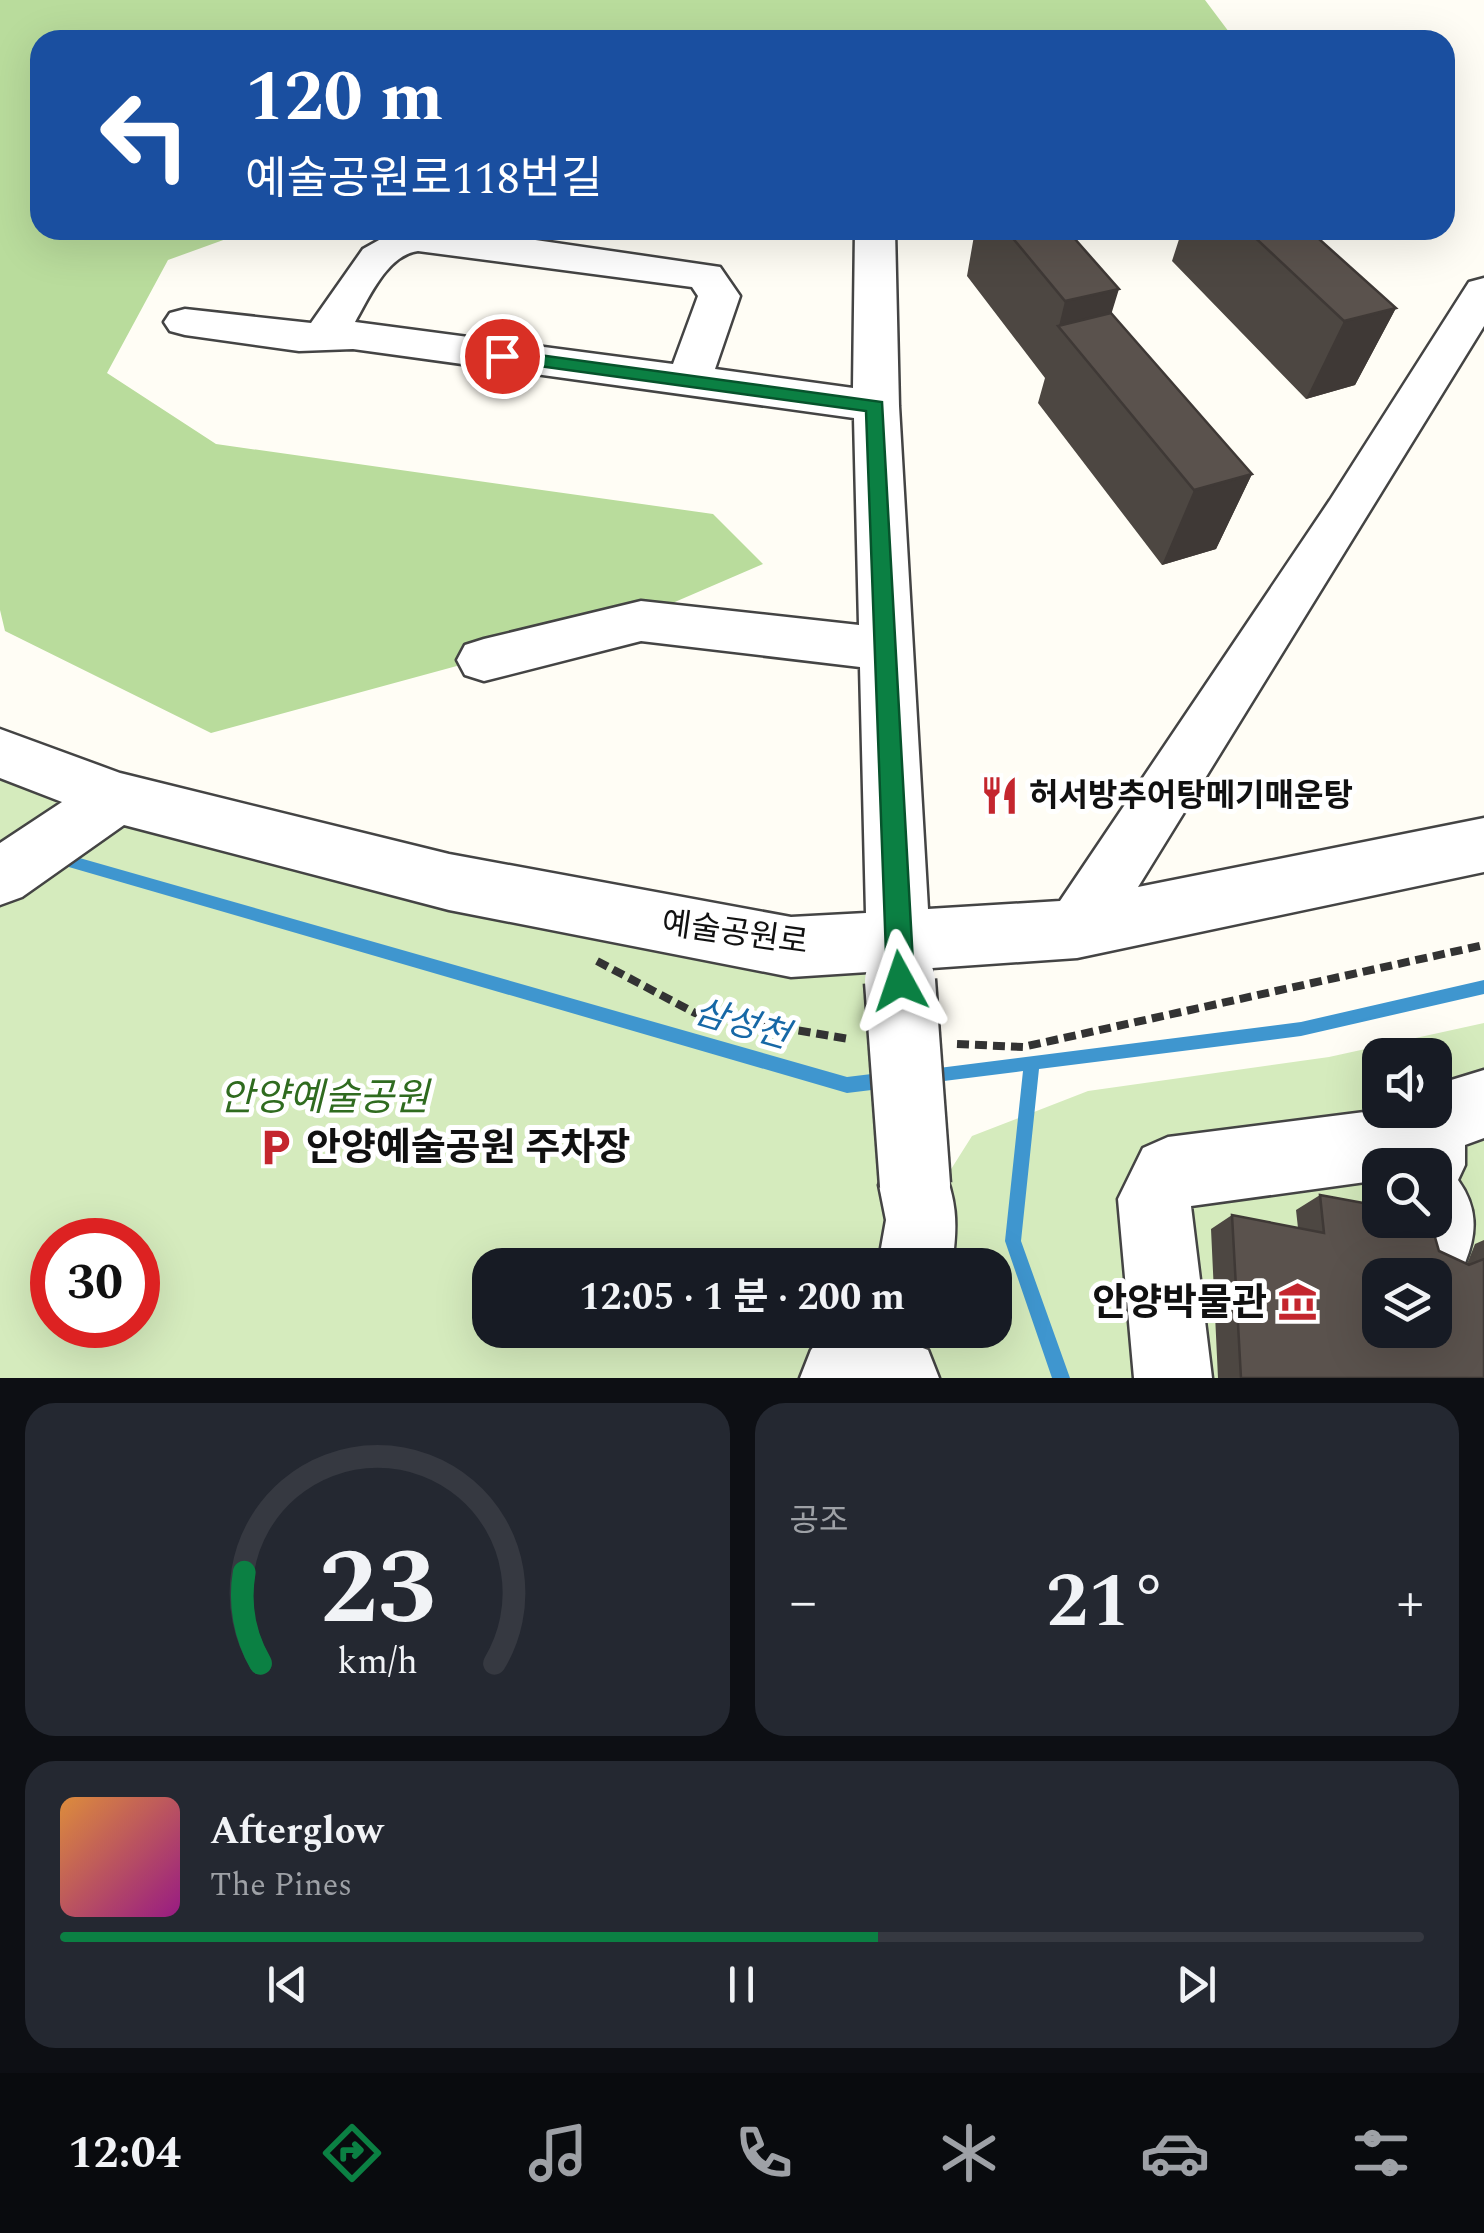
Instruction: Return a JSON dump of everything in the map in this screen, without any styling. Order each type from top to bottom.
[{"type":"street","points":[[325,336],[382,251],[401,240]]},
{"type":"street","points":[[513,240],[643,248],[705,276],[720,296],[689,381]]},
{"type":"street","points":[[875,240],[876,406],[885,649],[898,961],[915,1185],[922,1220],[917,1248]]},
{"type":"street","points":[[1077,929],[1347,513],[1484,292]]},
{"type":"street","points":[[185,322],[299,337],[352,336],[876,406]]},
{"type":"street","points":[[484,660],[641,621],[885,649]]},
{"type":"street","name":"예술공원로","points":[[0,753],[64,781],[99,811],[791,947],[898,961],[1077,929],[1484,846]]},
{"type":"street","points":[[0,878],[99,811]]},
{"type":"street","points":[[1173,1378],[1154,1211],[1158,1184],[1168,1172],[1362,1171]]},
{"type":"green space","points":[[0,0],[1205,0],[1228,30],[30,30],[30,240],[223,240],[168,260],[107,373],[216,444],[713,514],[763,564],[647,614],[211,733],[5,631],[0,610]]},
{"type":"green space","name":"안양예술공원","points":[[0,758],[61,784],[895,946],[912,1248],[472,1248],[472,1348],[863,1348],[842,1378],[0,1378]]},
{"type":"green space","points":[[1484,1023],[1484,1378],[872,1378],[893,1348],[1012,1348],[1012,1248],[938,1248],[936,1193],[972,1136],[1088,1091],[1362,1050],[1362,1128],[1452,1128],[1452,1038],[1416,1038]]},
{"type":"building","points":[[1014,240],[1076,240],[1119,289],[1065,301]]},
{"type":"building","points":[[1258,240],[1320,240],[1396,308],[1344,321]]},
{"type":"building","points":[[1111,313],[1252,474],[1194,490],[1058,326]]},
{"type":"building","name":"안양박물관","points":[[1320,1195],[1362,1203],[1362,1238],[1435,1238],[1439,1251],[1469,1265],[1484,1259],[1484,1378],[1241,1378],[1232,1215],[1324,1233]]},
{"type":"waterway","name":"삼성천","points":[[55,857],[847,1085],[888,1080]]},
{"type":"waterway","name":"삼성천","points":[[1032,1062],[1301,1029],[1484,987]]},
{"type":"waterway","name":"삼성천","points":[[928,1075],[1032,1062]]},
{"type":"waterway","points":[[1032,1062],[1013,1241],[1061,1378]]},
{"type":"place","name":"허서방추어탕메기매운탕","points":[[999,795]]},
{"type":"place","name":"안양예술공원 주차장","points":[[276,1147]]},
{"type":"place","name":"안양박물관","points":[[1297,1302]]},
{"type":"route","points":[[502,356],[876,406],[900,981]]}]
